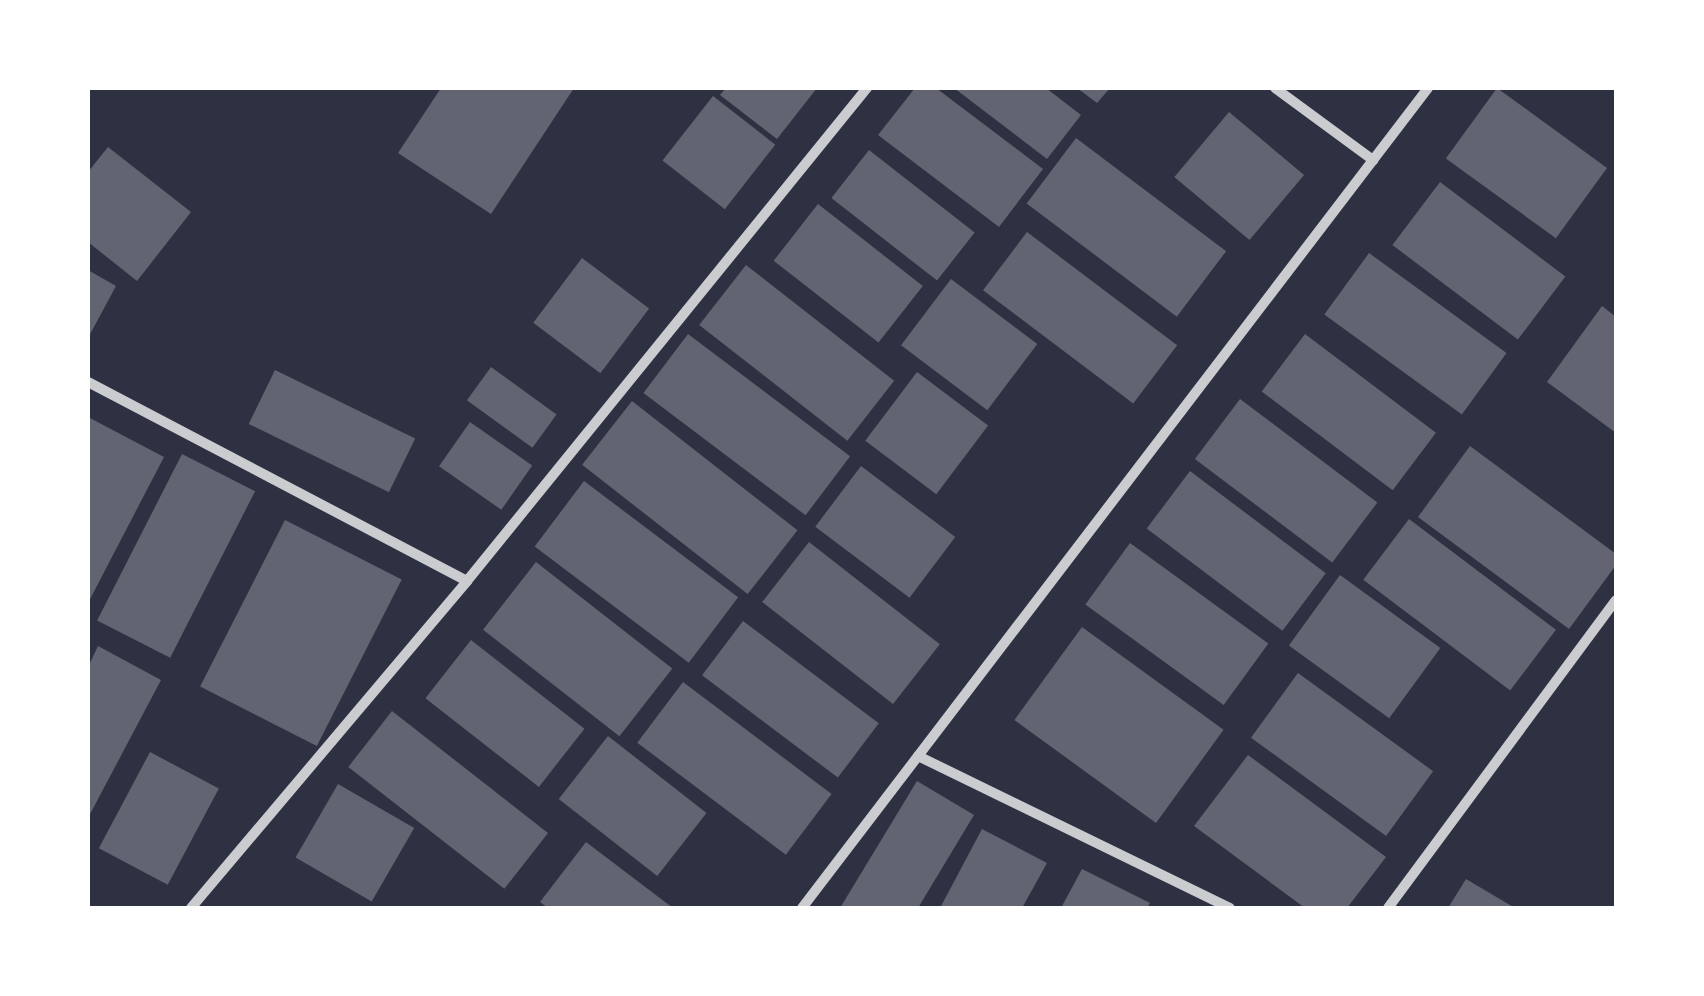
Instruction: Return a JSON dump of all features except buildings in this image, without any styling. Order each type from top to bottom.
[{"type":"street","points":[[191,908],[467,581],[867,88]]},
{"type":"street","points":[[1274,88],[1373,160]]},
{"type":"street","points":[[802,908],[1428,88]]},
{"type":"street","points":[[88,382],[467,581]]},
{"type":"street","points":[[1388,908],[1616,600]]},
{"type":"street","points":[[918,756],[1230,908]]}]
